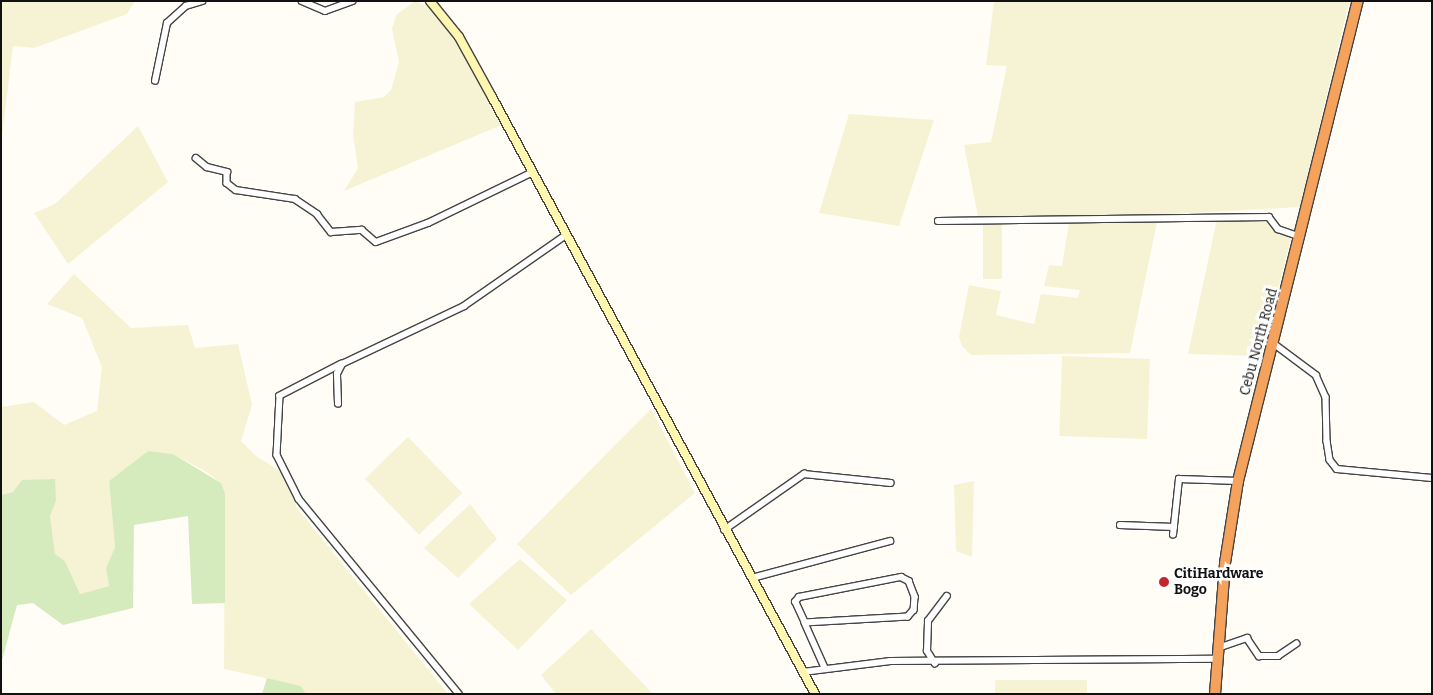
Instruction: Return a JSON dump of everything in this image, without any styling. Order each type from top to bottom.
[{"type":"highway","name":"Cebu North Road","points":[[1215,694],[1224,563],[1238,481],[1301,237],[1358,1]]},
{"type":"main road","points":[[430,1],[459,37],[724,530],[815,694]]},
{"type":"street","points":[[155,82],[167,23],[186,6],[202,1]]},
{"type":"street","points":[[302,1],[326,11],[352,1]]},
{"type":"street","points":[[196,158],[207,167],[227,172],[228,184],[236,190],[295,200],[317,214],[332,232],[362,230],[376,242],[428,224],[531,173]]},
{"type":"street","points":[[938,221],[1269,217],[1278,229],[1301,237]]},
{"type":"street","points":[[458,694],[299,499],[277,455],[280,396],[342,364],[459,309],[566,235]]},
{"type":"street","points":[[1273,343],[1316,374],[1326,397],[1328,450],[1337,469],[1432,478]]},
{"type":"street","points":[[338,404],[337,374],[342,364]]},
{"type":"street","points":[[724,530],[804,474],[891,483]]},
{"type":"street","points":[[1173,535],[1179,479],[1238,481]]},
{"type":"street","points":[[1120,525],[1174,527]]},
{"type":"street","points":[[752,578],[890,541]]},
{"type":"street","points":[[805,623],[908,616],[914,610],[913,589],[901,576],[799,597],[795,602],[825,668]]},
{"type":"street","points":[[935,664],[927,651],[928,622],[947,596]]},
{"type":"street","points":[[1218,648],[1247,638],[1259,656],[1278,656],[1296,644]]},
{"type":"street","points":[[802,672],[882,661],[935,664],[1217,660]]},
{"type":"shaded area","points":[[1,1],[135,1],[127,14],[34,48],[13,46],[1,145]]},
{"type":"shaded area","points":[[415,1],[430,7],[461,47],[504,124],[344,191],[358,168],[353,134],[355,102],[384,97],[391,90],[399,62],[392,29],[396,15]]},
{"type":"shaded area","points":[[994,1],[1349,1],[1300,207],[1042,221],[978,216],[964,145],[991,142],[1007,66],[986,65]]},
{"type":"shaded area","points":[[849,114],[934,120],[899,226],[819,213]]},
{"type":"shaded area","points":[[138,126],[168,182],[68,264],[34,213],[55,204]]},
{"type":"shaded area","points":[[1269,218],[1276,230],[1292,234],[1261,356],[1188,354],[1217,219]]},
{"type":"shaded area","points":[[983,221],[1002,221],[1002,279],[983,279]]},
{"type":"shaded area","points":[[1157,222],[1130,353],[971,355],[962,346],[959,337],[969,285],[1001,291],[996,315],[1034,324],[1041,294],[1078,298],[1080,290],[1044,286],[1049,265],[1062,266],[1069,223]]},
{"type":"shaded area","points":[[74,274],[131,328],[188,325],[195,348],[238,344],[252,405],[241,441],[256,456],[291,478],[296,507],[448,694],[306,694],[301,686],[224,669],[225,493],[221,483],[205,471],[173,454],[148,451],[109,481],[115,547],[106,568],[109,586],[80,594],[65,561],[55,554],[50,516],[56,501],[13,492],[1,495],[1,407],[34,402],[64,425],[97,411],[102,367],[82,318],[47,304]]},
{"type":"shaded area","points":[[1062,356],[1150,359],[1147,439],[1059,436]]},
{"type":"shaded area","points":[[651,409],[695,493],[571,595],[517,544]]},
{"type":"shaded area","points":[[408,437],[462,493],[419,535],[365,479]]},
{"type":"shaded area","points":[[974,481],[972,557],[956,551],[954,485]]},
{"type":"shaded area","points":[[470,504],[497,539],[458,578],[424,548]]},
{"type":"shaded area","points":[[520,559],[567,600],[518,650],[469,604]]},
{"type":"shaded area","points":[[591,629],[653,694],[556,694],[541,675]]},
{"type":"shaded area","points":[[995,680],[1087,680],[1087,694],[995,694]]},
{"type":"green space","points":[[148,451],[173,454],[221,483],[225,493],[225,603],[192,604],[188,516],[134,525],[133,608],[63,625],[33,603],[17,605],[1,664],[1,495],[13,492],[22,480],[55,479],[56,501],[50,516],[55,554],[65,561],[80,594],[109,586],[106,568],[115,547],[109,481]]},
{"type":"green space","points":[[267,678],[301,686],[306,694],[262,694]]},
{"type":"place","name":"CitiHardware Bogo","points":[[1164,582]]}]
